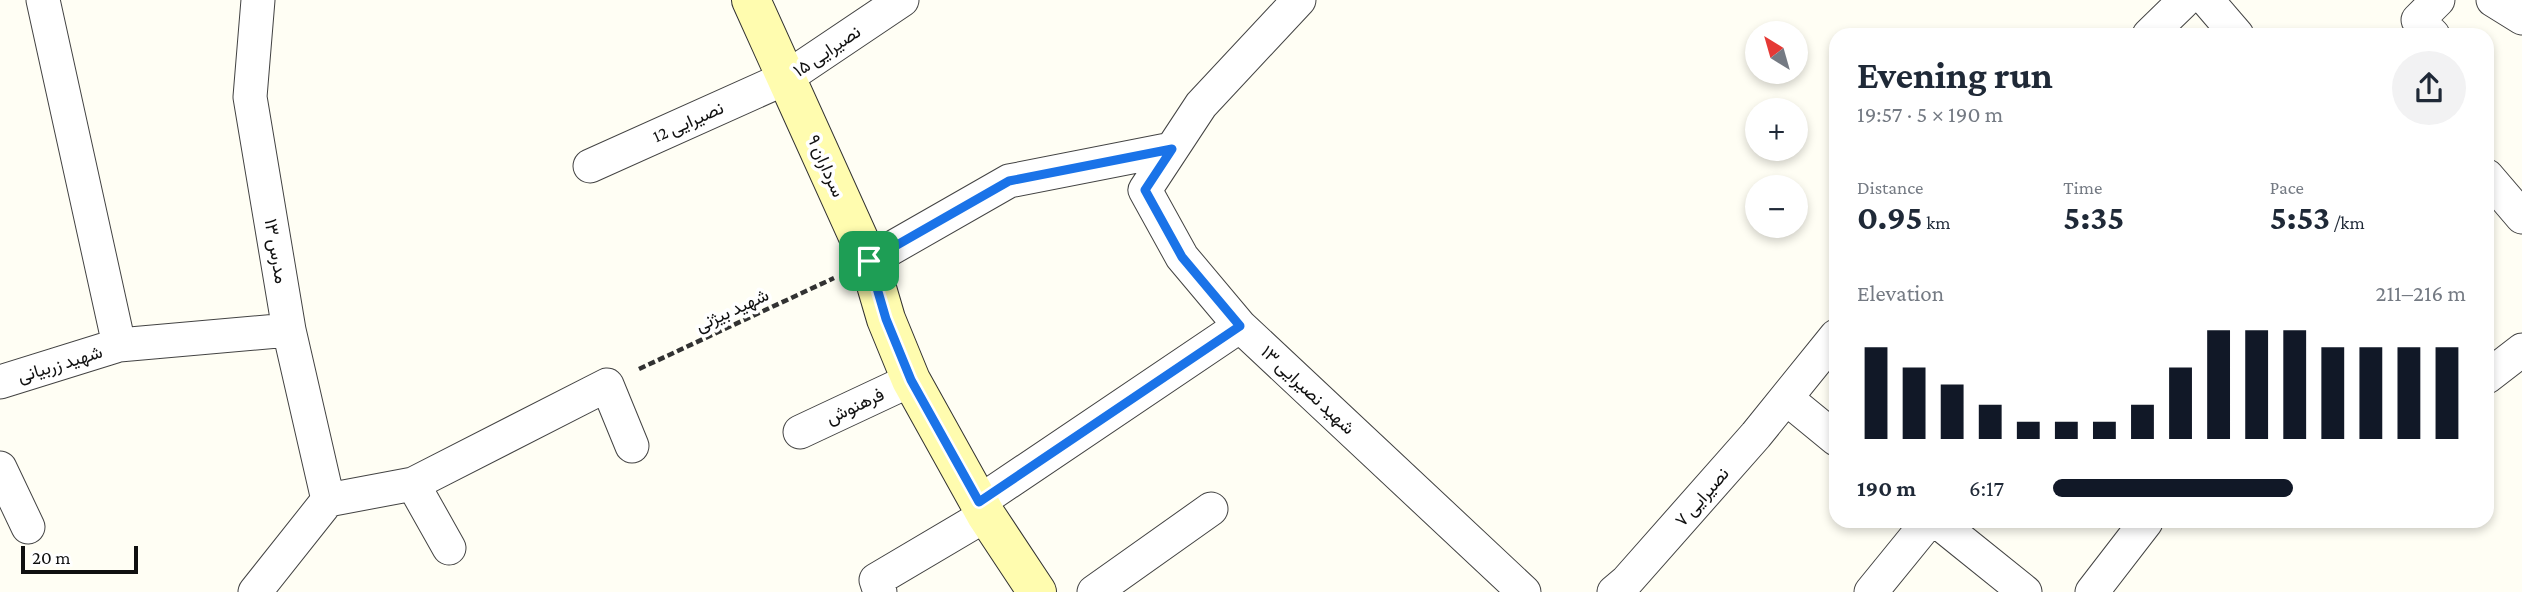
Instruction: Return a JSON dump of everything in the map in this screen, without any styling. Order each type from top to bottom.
[{"type":"street","points":[[43,0],[119,345]]},
{"type":"street","name":"مدرس ۱۳","points":[[258,0],[250,97],[289,330],[328,500]]},
{"type":"street","name":"سرداران ۹","points":[[751,0],[869,261],[886,319],[911,380],[983,509],[1037,592]]},
{"type":"street","name":"نصیرایی ۱۵","points":[[786,78],[902,0]]},
{"type":"street","points":[[2156,28],[2185,0]]},
{"type":"street","points":[[2207,0],[2231,28]]},
{"type":"street","points":[[2426,28],[2418,20],[2438,0]]},
{"type":"street","points":[[2493,0],[2522,18]]},
{"type":"street","name":"شهید نصیرایی ۱۳","points":[[1290,3],[1200,105],[1145,190],[1182,257],[1240,326],[1524,592]]},
{"type":"street","name":"نصیرایی 12","points":[[590,166],[786,78]]},
{"type":"street","points":[[869,261],[1009,181],[1172,149]]},
{"type":"street","points":[[2494,192],[2522,217]]},
{"type":"street","points":[[880,592],[876,580],[983,509],[1240,326]]},
{"type":"street","name":"شهید زربیانی","points":[[0,382],[119,345],[289,330]]},
{"type":"street","name":"نصیرایی ۷","points":[[1614,592],[1655,550],[1829,345]]},
{"type":"street","points":[[2494,372],[2522,350]]},
{"type":"street","name":"فرهنوش","points":[[800,432],[911,380]]},
{"type":"street","points":[[255,592],[328,500],[413,484],[607,385],[632,446]]},
{"type":"street","points":[[1786,398],[1829,433]]},
{"type":"street","points":[[0,468],[27,527]]},
{"type":"street","points":[[413,484],[449,548]]},
{"type":"street","points":[[1094,592],[1211,509]]},
{"type":"street","points":[[1871,592],[1923,528]]},
{"type":"street","points":[[1945,528],[2025,592]]},
{"type":"street","points":[[2092,592],[2141,528]]},
{"type":"path","name":"شهید بیژنی","points":[[607,385],[869,261]]},
{"type":"route","points":[[1172,149],[1145,190],[1182,257],[1240,326],[979,502],[911,380],[886,319],[869,261],[1009,181],[1172,149]]}]
